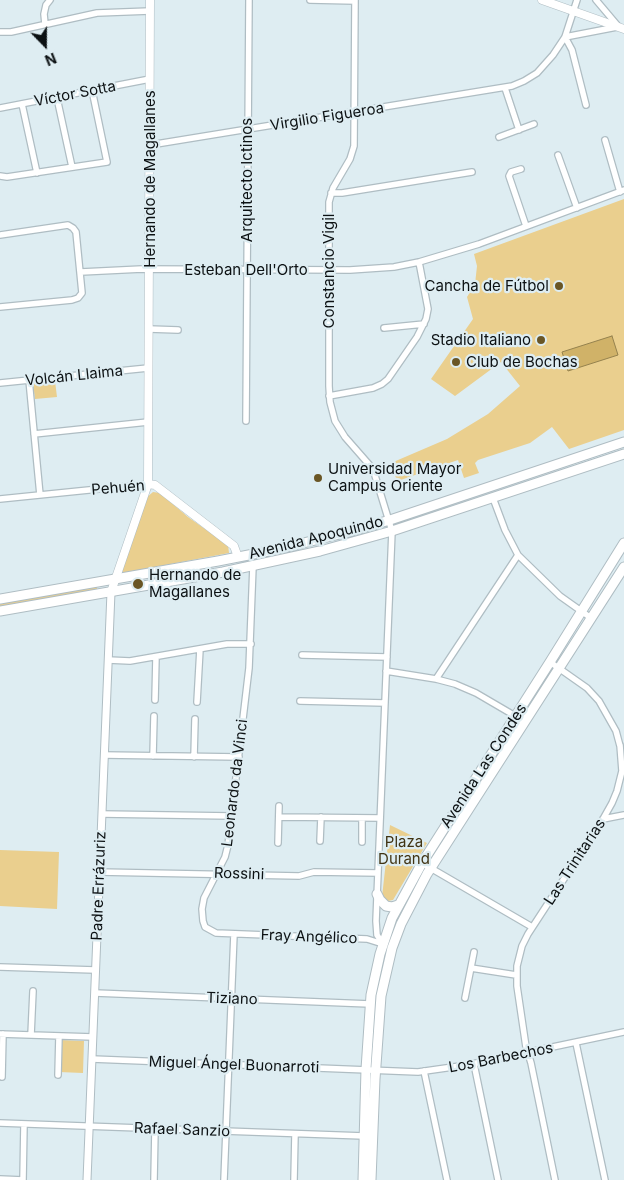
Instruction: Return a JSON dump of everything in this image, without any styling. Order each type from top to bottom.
[{"type":"main road","name":"Hernando de Magallanes","points":[[111,592],[148,484],[150,0]]},
{"type":"main road","points":[[542,0],[621,28]]},
{"type":"main road","name":"Avenida Apoquindo","points":[[0,599],[279,549],[390,520],[624,442]]},
{"type":"main road","name":"Avenida Apoquindo","points":[[0,611],[223,572],[320,551],[392,531],[624,454]]},
{"type":"main road","name":"Pehuén","points":[[148,484],[155,485],[234,546],[238,557]]},
{"type":"main road","name":"Avenida Las Condes","points":[[363,1180],[370,1004],[375,973],[383,944],[398,905],[422,862],[624,543]]},
{"type":"main road","points":[[223,572],[236,563],[238,557]]},
{"type":"main road","name":"Avenida Las Condes","points":[[371,1180],[381,996],[392,948],[407,912],[431,868],[624,567]]},
{"type":"main road","points":[[376,894],[386,906],[398,905]]},
{"type":"street","points":[[45,24],[44,14],[50,0]]},
{"type":"street","name":"Arquitecto Ictinos","points":[[246,421],[248,0]]},
{"type":"street","points":[[310,0],[355,1]]},
{"type":"street","name":"Virgilio Figueroa","points":[[150,145],[505,88],[524,81],[548,63],[565,37],[577,0]]},
{"type":"street","points":[[596,0],[621,28]]},
{"type":"street","name":"Constancio Vigil","points":[[355,1],[354,140],[352,153],[331,193],[329,206],[329,396],[339,429],[373,469],[392,531],[376,894],[376,931],[383,944]]},
{"type":"street","points":[[0,32],[11,32],[97,13],[150,11]]},
{"type":"street","points":[[586,105],[572,50],[565,37],[621,28]]},
{"type":"street","name":"Víctor Sotta","points":[[0,108],[150,78]]},
{"type":"street","points":[[505,88],[519,130]]},
{"type":"street","points":[[0,176],[37,173],[107,162],[92,90]]},
{"type":"street","points":[[56,98],[72,167]]},
{"type":"street","points":[[22,104],[37,173]]},
{"type":"street","points":[[500,137],[534,124]]},
{"type":"street","name":"Esteban Dell'Orto","points":[[81,272],[149,269],[329,270],[381,268],[419,262],[479,244],[622,191],[606,140]]},
{"type":"street","points":[[558,155],[577,208]]},
{"type":"street","points":[[521,169],[511,172],[509,176],[526,226]]},
{"type":"street","points":[[331,193],[342,193],[472,172]]},
{"type":"street","points":[[0,236],[71,226],[76,232],[82,293],[76,300],[0,307]]},
{"type":"street","points":[[329,396],[373,388],[382,384],[388,379],[417,337],[428,314],[428,304],[419,262]]},
{"type":"street","points":[[384,328],[424,324]]},
{"type":"street","points":[[148,329],[178,330]]},
{"type":"street","name":"Volcán Llaima","points":[[0,383],[148,368]]},
{"type":"street","points":[[29,380],[40,495]]},
{"type":"street","points":[[34,434],[148,422]]},
{"type":"street","name":"Pehuén","points":[[0,499],[148,484]]},
{"type":"street","points":[[493,498],[505,530],[518,554],[560,596],[591,618]]},
{"type":"street","points":[[436,679],[518,554]]},
{"type":"street","name":"Leonardo da Vinci","points":[[234,934],[216,932],[205,927],[203,922],[204,898],[228,849],[251,644],[253,566]]},
{"type":"street","name":"Padre Errázuriz","points":[[87,1180],[111,592]]},
{"type":"street","points":[[108,660],[130,661],[232,644],[251,644]]},
{"type":"street","points":[[197,702],[200,649]]},
{"type":"street","points":[[302,655],[387,657]]},
{"type":"street","points":[[155,700],[156,657]]},
{"type":"street","points":[[550,662],[587,688],[599,701],[614,726],[620,744],[624,768]]},
{"type":"street","points":[[386,670],[455,684],[476,693],[525,722]]},
{"type":"street","points":[[300,701],[385,703]]},
{"type":"street","points":[[153,756],[154,716]]},
{"type":"street","points":[[194,756],[195,719]]},
{"type":"street","name":"Las Trinitarias","points":[[555,1180],[525,1044],[516,975],[518,955],[532,927],[603,820],[619,783],[622,771],[620,744]]},
{"type":"street","points":[[104,756],[239,757]]},
{"type":"street","points":[[278,843],[279,806]]},
{"type":"street","points":[[102,814],[232,816]]},
{"type":"street","points":[[603,820],[624,815]]},
{"type":"street","points":[[279,817],[380,818]]},
{"type":"street","points":[[320,841],[321,818]]},
{"type":"street","points":[[362,818],[362,842]]},
{"type":"street","points":[[422,862],[532,927]]},
{"type":"street","name":"Rossini","points":[[99,872],[299,876],[314,872],[378,873]]},
{"type":"street","points":[[224,1180],[234,934]]},
{"type":"street","name":"Fray Angélico","points":[[234,934],[367,939],[383,944]]},
{"type":"street","points":[[465,998],[474,952]]},
{"type":"street","points":[[0,967],[95,970]]},
{"type":"street","points":[[471,968],[516,975]]},
{"type":"street","points":[[31,1035],[33,991]]},
{"type":"street","name":"Tiziano","points":[[94,993],[370,1004]]},
{"type":"street","points":[[2,1077],[2,1034],[93,1037]]},
{"type":"street","name":"Los Barbechos","points":[[376,1070],[424,1072],[624,1034]]},
{"type":"street","points":[[58,1076],[59,1036]]},
{"type":"street","points":[[576,1043],[606,1180]]},
{"type":"street","name":"Miguel Ángel Buonarroti","points":[[92,1059],[376,1070]]},
{"type":"street","points":[[474,1064],[498,1180]]},
{"type":"street","points":[[424,1072],[447,1180]]},
{"type":"street","name":"Rafael Sanzio","points":[[0,1123],[364,1136]]},
{"type":"street","points":[[0,1179],[24,1180],[24,1124]]},
{"type":"street","points":[[154,1180],[155,1129]]},
{"type":"street","points":[[294,1180],[295,1134]]},
{"type":"green space","name":"Stadio Italiano","points":[[624,199],[624,430],[569,449],[552,427],[530,443],[478,460],[475,463],[479,473],[464,478],[458,460],[392,483],[392,480],[396,478],[391,463],[447,439],[488,414],[520,386],[501,362],[455,396],[431,379],[473,319],[467,297],[475,284],[477,266],[474,254]]},
{"type":"green space","points":[[55,381],[57,397],[35,399],[33,383]]},
{"type":"green space","points":[[153,492],[160,493],[188,517],[228,545],[229,553],[123,573],[122,569],[146,498]]},
{"type":"green space","points":[[97,586],[97,590],[0,607],[0,603]]},
{"type":"green space","name":"Plaza Durand","points":[[390,825],[427,843],[393,900],[388,901],[382,897]]},
{"type":"green space","points":[[0,850],[59,852],[57,909],[0,906]]},
{"type":"green space","points":[[60,1040],[84,1041],[83,1073],[59,1072]]},
{"type":"shaded area","points":[[612,336],[618,355],[568,371],[562,352]]},
{"type":"place","name":"Cancha de Fútbol","points":[[559,286]]},
{"type":"place","name":"Stadio Italiano","points":[[541,340]]},
{"type":"place","name":"Club de Bochas","points":[[456,362]]},
{"type":"place","name":"Universidad Mayor Campus Oriente","points":[[318,478]]},
{"type":"place","name":"Hernando de Magallanes","points":[[138,584]]}]
